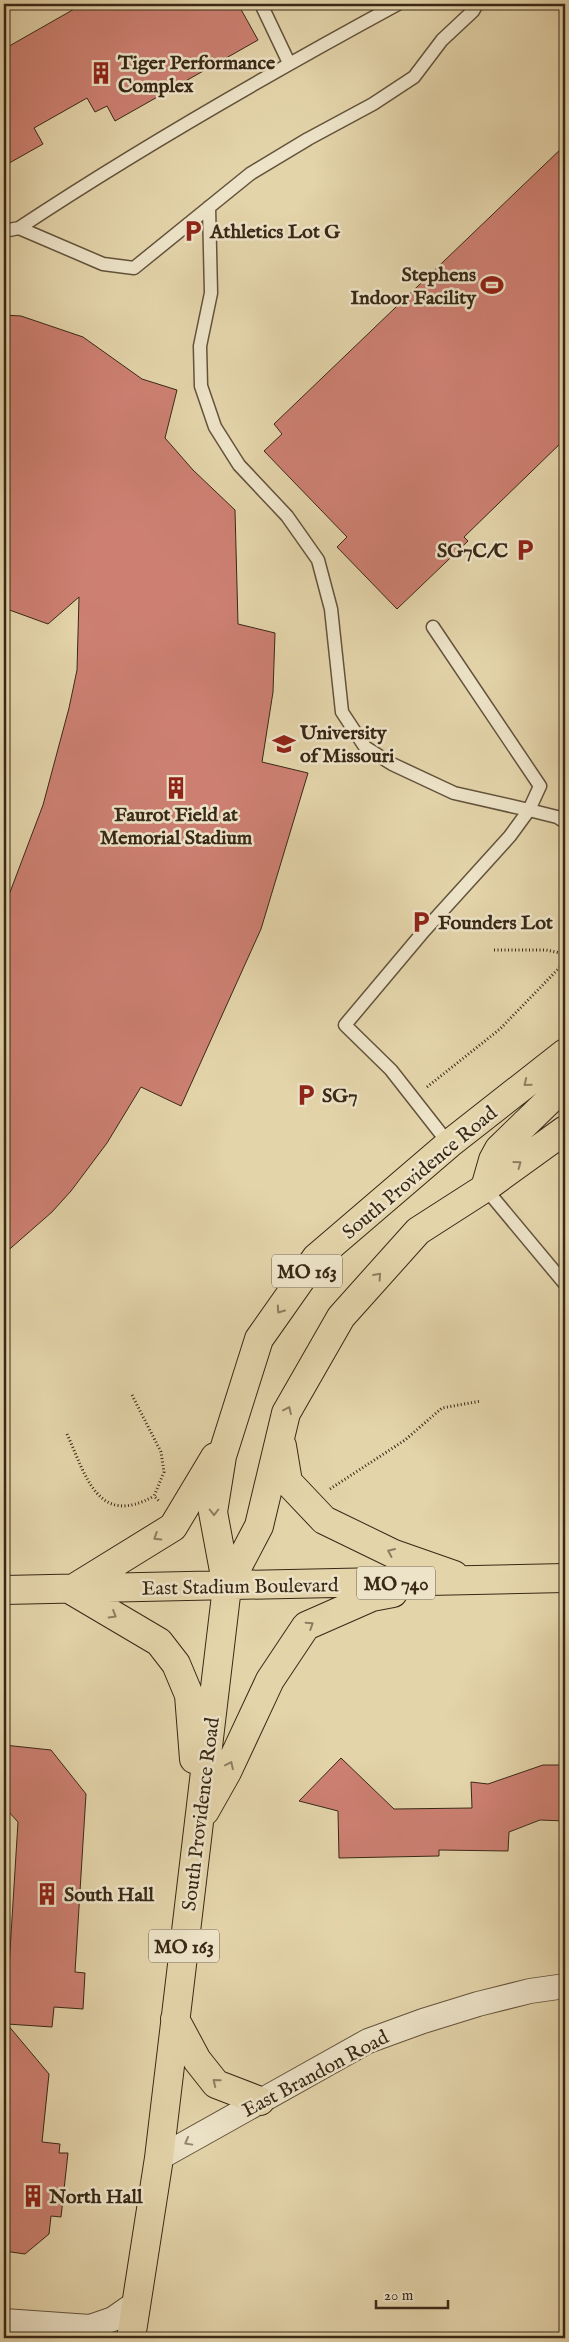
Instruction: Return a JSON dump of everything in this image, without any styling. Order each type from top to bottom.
[{"type":"main road","name":"South Providence Road","points":[[131,2338],[159,2158],[226,1587],[213,1512],[222,1456],[259,1339],[316,1258],[449,1144],[565,1053]]},
{"type":"main road","points":[[485,1188],[493,1160],[499,1149],[565,1085]]},
{"type":"main road","name":"South Providence Road","points":[[226,1587],[258,1526],[286,1414],[341,1317],[418,1231],[485,1188],[565,1130]]},
{"type":"main road","points":[[198,1823],[189,1695],[176,1664],[159,1642],[72,1590],[173,1527],[205,1477],[232,1426]]},
{"type":"main road","points":[[280,1436],[288,1482],[324,1520],[394,1554],[469,1581]]},
{"type":"main road","name":"East Stadium Boulevard","points":[[4,1590],[226,1587],[565,1578]]},
{"type":"main road","points":[[198,1823],[227,1772],[270,1680],[306,1626],[372,1597],[469,1581]]},
{"type":"main road","points":[[175,2020],[197,2060],[216,2084],[260,2101]]},
{"type":"street","name":"East Brandon Road","points":[[159,2158],[368,2041],[422,2021],[478,2004],[530,1991],[565,1986]]},
{"type":"street","points":[[4,2321],[56,2332],[90,2327],[113,2319],[136,2303]]},
{"type":"lane","points":[[261,4],[289,63]]},
{"type":"lane","points":[[4,231],[19,228],[75,191],[289,63],[398,4]]},
{"type":"lane","points":[[19,228],[103,264],[134,268],[250,174],[372,104],[414,77],[442,40],[474,11],[477,4]]},
{"type":"lane","points":[[209,207],[211,293],[200,346],[201,386],[215,427],[239,465],[287,516],[318,560],[331,609],[342,712],[365,747],[392,764],[454,793],[557,817],[565,822]]},
{"type":"lane","points":[[433,627],[540,786],[529,810],[510,836],[424,931],[345,1025],[391,1070],[449,1144]]},
{"type":"lane","points":[[485,1188],[565,1284]]},
{"type":"path","points":[[494,950],[546,950],[565,954]]},
{"type":"path","points":[[412,1096],[430,1085],[500,1028],[565,962]]},
{"type":"path","points":[[67,1434],[87,1477],[100,1497],[116,1508],[138,1505],[154,1496],[160,1486],[164,1472],[160,1452],[132,1395]]},
{"type":"path","points":[[328,1490],[405,1440],[442,1408],[481,1401]]},
{"type":"path","points":[[154,1496],[161,1502]]},
{"type":"building","name":"Tiger Performance Complex","points":[[83,4],[238,4],[258,40],[115,121],[107,106],[95,112],[87,98],[34,128],[43,144],[4,166],[4,49]]},
{"type":"building","name":"Stephens Indoor Facility","points":[[565,145],[565,439],[464,537],[468,541],[397,609],[337,547],[347,537],[264,451],[282,434],[274,424]]},
{"type":"building","name":"Faurot Field at Memorial Stadium","points":[[4,315],[21,316],[83,337],[142,379],[177,390],[165,438],[193,470],[235,510],[238,624],[275,633],[273,692],[262,762],[308,773],[261,929],[181,1106],[141,1087],[107,1143],[71,1191],[52,1212],[4,1254],[4,908],[43,805],[69,708],[77,670],[79,597],[48,624],[4,608]]},
{"type":"building","name":"South Hall","points":[[4,1745],[51,1750],[86,1794],[75,1972],[85,1973],[83,2009],[54,2007],[52,2027],[7,2024],[49,2074],[42,2142],[60,2144],[59,2153],[68,2153],[61,2217],[51,2216],[49,2234],[25,2254],[4,2251],[4,2136],[9,2083],[4,2083],[4,1966],[9,1967],[18,1822],[8,1811],[4,1810]]},
{"type":"building","points":[[341,1758],[394,1809],[472,1808],[471,1782],[488,1784],[543,1765],[565,1765],[565,1821],[540,1820],[509,1832],[508,1851],[439,1850],[439,1856],[339,1858],[338,1811],[299,1801]]},
{"type":"place","name":"Tiger Performance Complex","points":[[101,73]]},
{"type":"place","name":"Athletics Lot G","points":[[193,231]]},
{"type":"place","name":"Stephens Indoor Facility","points":[[492,285]]},
{"type":"place","name":"SG7C/C","points":[[525,550]]},
{"type":"place","name":"University of Missouri","points":[[284,744]]},
{"type":"place","name":"Faurot Field at Memorial Stadium","points":[[176,788]]},
{"type":"place","name":"Founders Lot","points":[[421,922]]},
{"type":"place","name":"SG7","points":[[306,1095]]},
{"type":"place","name":"South Hall","points":[[47,1894]]},
{"type":"place","name":"North Hall","points":[[33,2196]]}]
